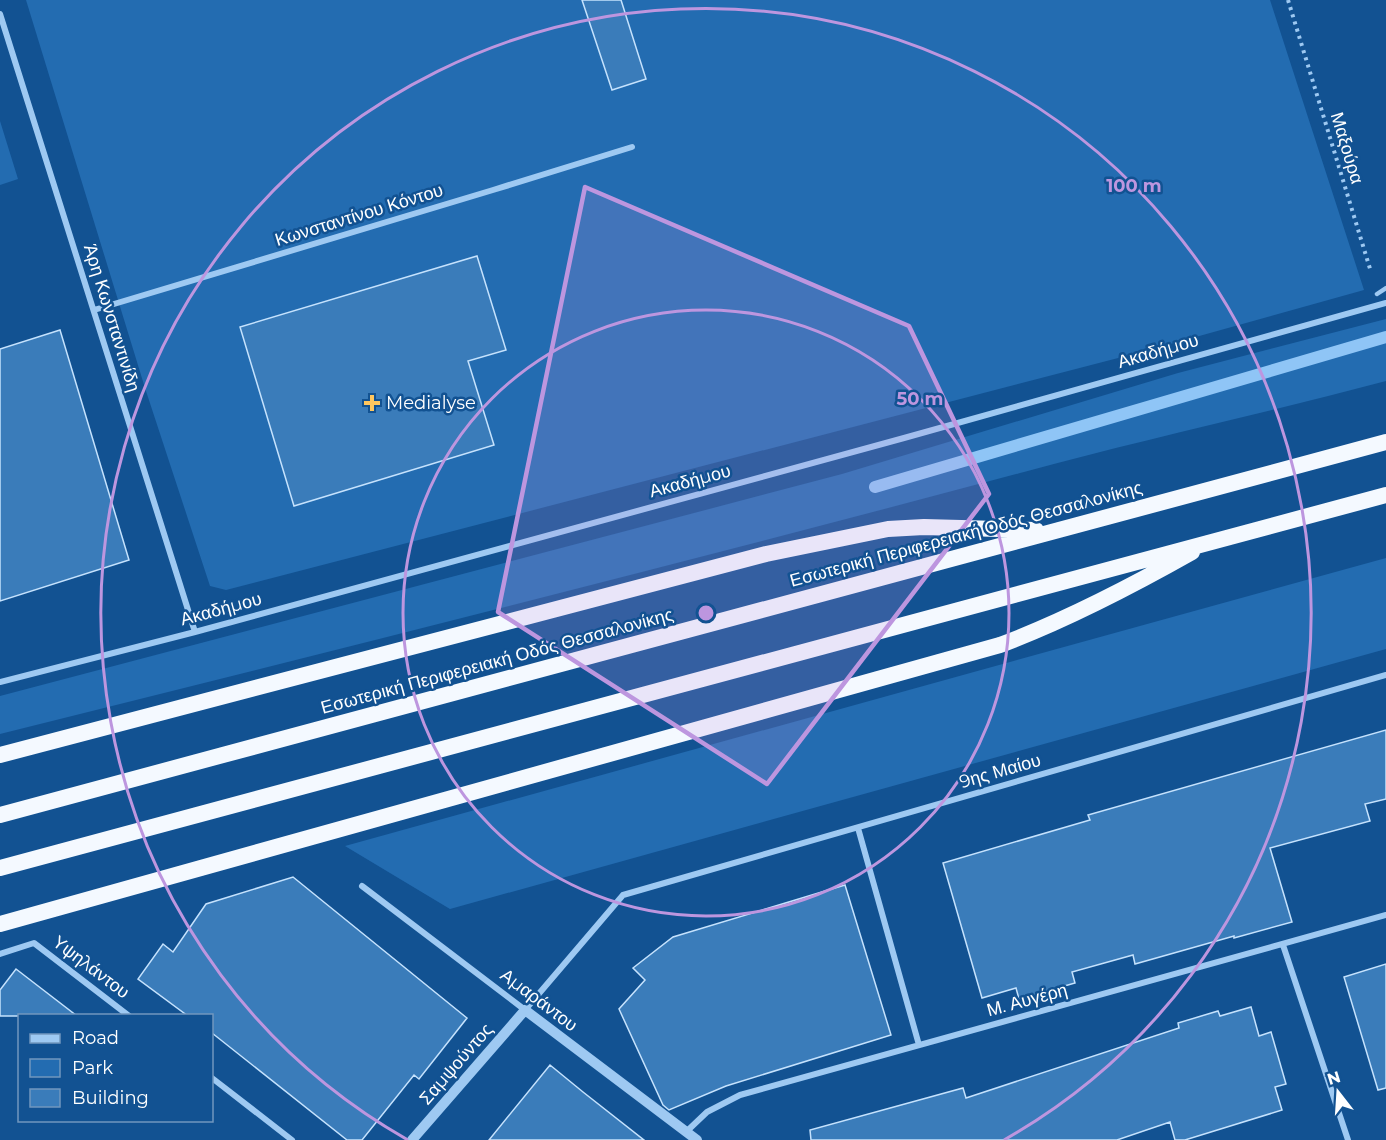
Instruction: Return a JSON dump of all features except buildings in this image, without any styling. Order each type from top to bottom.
[{"type":"highway","name":"Εσωτερική Περιφερειακή Οδός Θεσσαλονίκης","points":[[0,816],[1386,441]]},
{"type":"highway","points":[[0,868],[1386,495]]},
{"type":"highway","points":[[0,755],[766,554],[888,529],[1055,530]]},
{"type":"highway","points":[[0,924],[1000,645],[1044,629],[1134,585],[1214,540]]},
{"type":"street","name":"Άρη Κωνσταντινίδη","points":[[0,14],[195,632]]},
{"type":"street","name":"Κωνσταντίνου Κόντου","points":[[94,310],[632,147]]},
{"type":"street","name":"Ακαδήμου","points":[[0,682],[195,632],[1386,303]]},
{"type":"street","name":"9ης Μαίου","points":[[525,1010],[623,895],[1386,675]]},
{"type":"street","points":[[858,828],[919,1045]]},
{"type":"street","name":"Αμαράντου","points":[[362,886],[697,1140]]},
{"type":"street","name":"Μ. Αυγέρη","points":[[686,1132],[707,1112],[740,1095],[1386,915]]},
{"type":"street","name":"Υψηλάντου","points":[[0,954],[34,943],[126,1014]]},
{"type":"street","points":[[1283,945],[1348,1140]]},
{"type":"street","name":"Σαμψούντος","points":[[412,1140],[525,1010]]},
{"type":"street","points":[[213,1079],[292,1140]]},
{"type":"lane","points":[[1377,294],[1386,288]]},
{"type":"path","name":"Μαξούρα","points":[[1288,0],[1377,294]]},
{"type":"highlighted area","points":[[585,187],[909,326],[989,494],[767,784],[498,612]]},
{"type":"green space","points":[[26,0],[1270,0],[1364,290],[1149,350],[226,590],[210,586],[145,388]]},
{"type":"green space","points":[[0,121],[18,179],[0,185]]},
{"type":"green space","points":[[1386,319],[1386,381],[1114,448],[384,638],[0,734],[0,696],[842,474],[1178,373]]},
{"type":"green space","points":[[1386,558],[1386,649],[450,909],[345,846]]},
{"type":"waterway","points":[[875,487],[1386,337]]},
{"type":"place","name":"Medialyse","points":[[372,403]]}]
